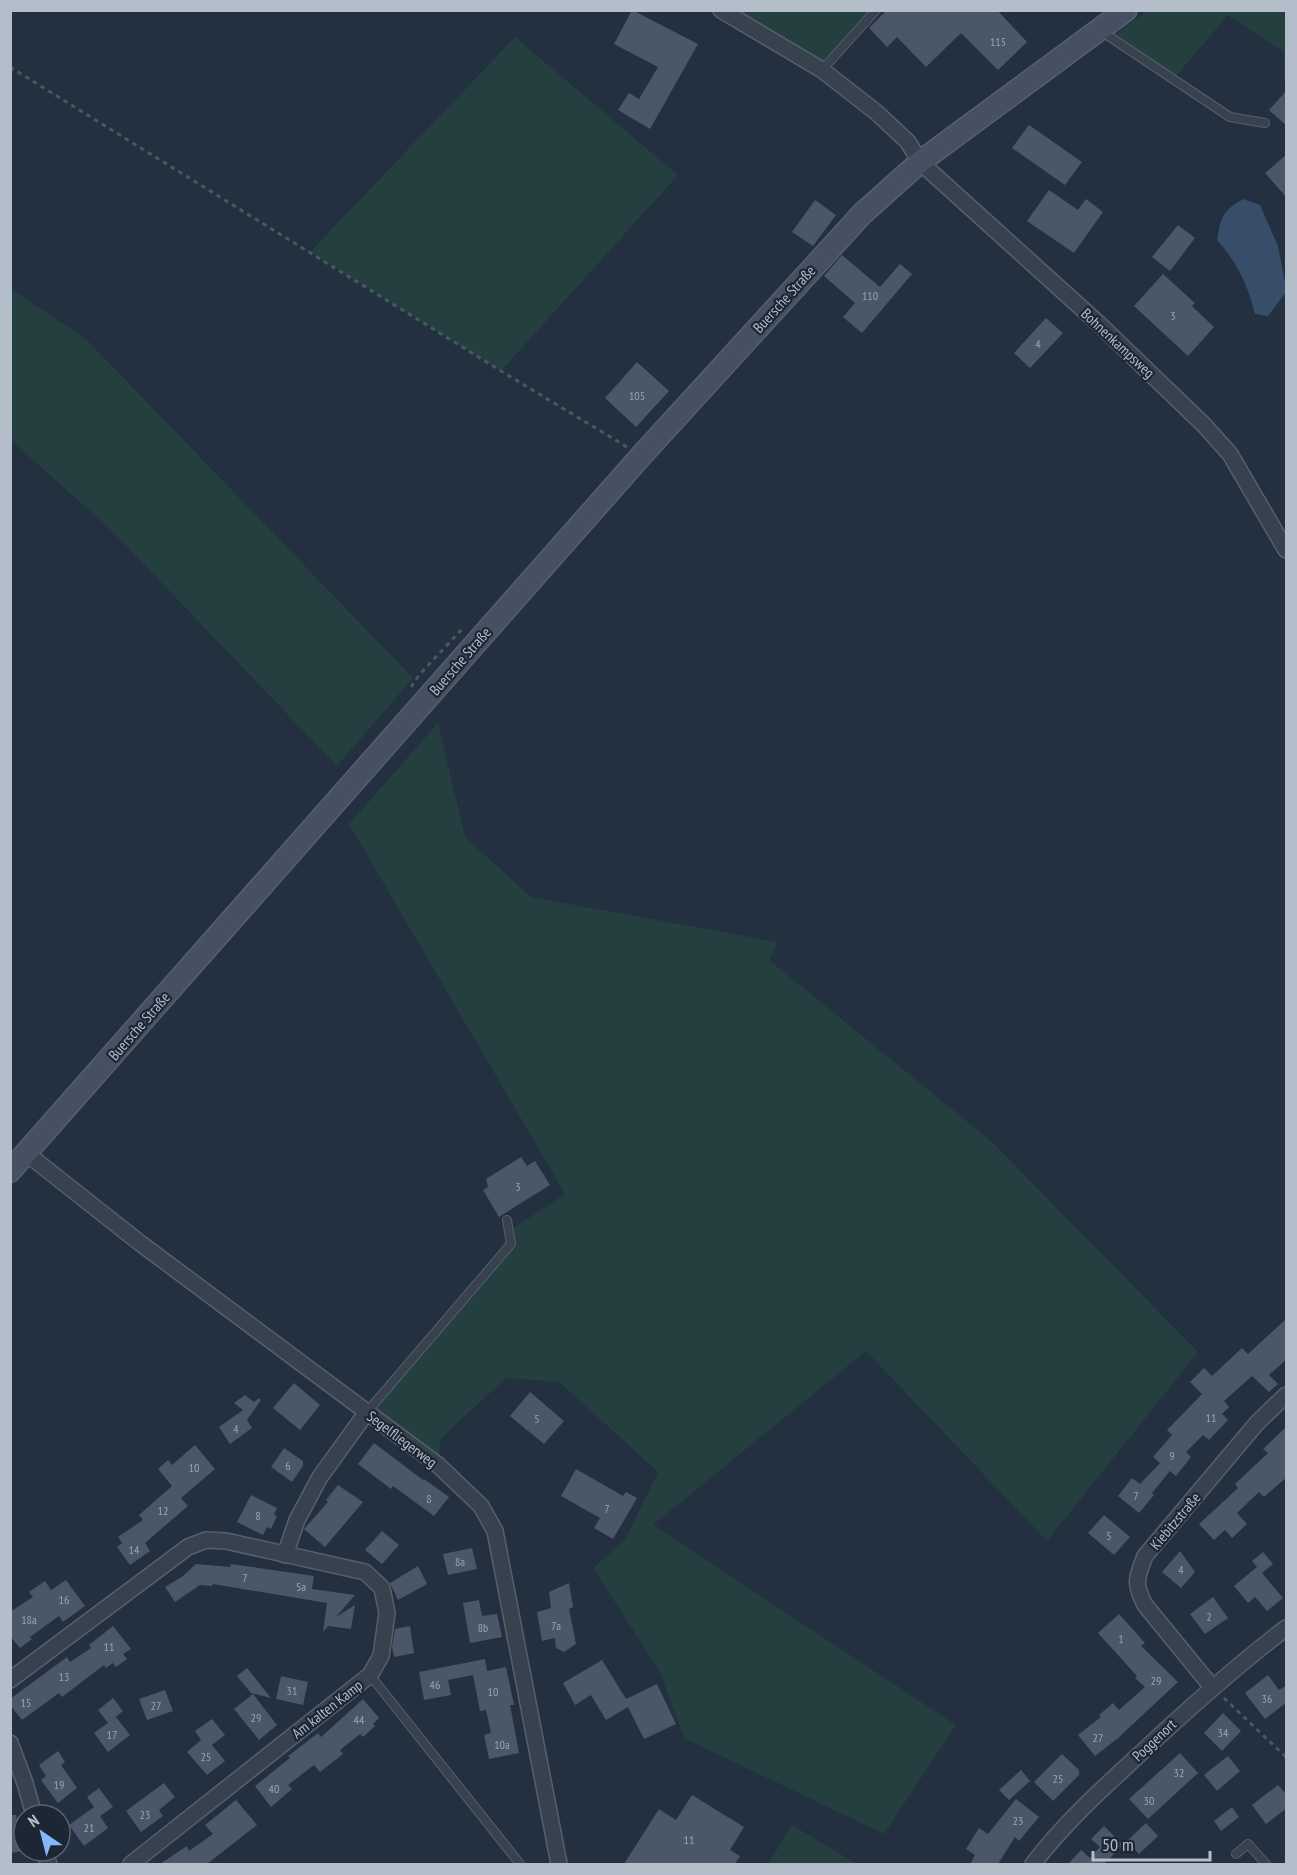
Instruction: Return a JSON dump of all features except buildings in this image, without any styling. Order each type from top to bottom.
[{"type":"main road","name":"Buersche Straße","points":[[10,1171],[641,456],[862,214],[920,162],[1126,10]]},
{"type":"street","points":[[721,10],[822,70],[876,112],[908,142],[920,162]]},
{"type":"street","name":"Bohnenkampsweg","points":[[920,162],[1098,323],[1204,424],[1230,454],[1287,550]]},
{"type":"street","name":"Segelfliegerweg","points":[[26,1154],[140,1243],[438,1465],[481,1506],[495,1531],[559,1864]]},
{"type":"street","name":"Kiebitzstraße","points":[[1212,1687],[1145,1605],[1138,1590],[1137,1575],[1145,1556],[1257,1423],[1287,1395]]},
{"type":"street","points":[[285,1555],[297,1520],[320,1477],[367,1412]]},
{"type":"street","name":"Am kalten Kamp","points":[[10,1680],[188,1547],[206,1540],[226,1541],[364,1572],[382,1588],[387,1613],[384,1635],[381,1656],[370,1675],[131,1864]]},
{"type":"street","name":"Poggenort","points":[[1033,1864],[1053,1838],[1093,1798],[1212,1687],[1287,1628]]},
{"type":"street","points":[[10,1743],[26,1783],[31,1803]]},
{"type":"lane","points":[[822,70],[876,10]]},
{"type":"lane","points":[[1100,30],[1230,117],[1265,123]]},
{"type":"lane","points":[[367,1412],[511,1244],[507,1220]]},
{"type":"lane","points":[[370,1675],[520,1864]]},
{"type":"lane","points":[[1236,1854],[1248,1844],[1266,1864]]},
{"type":"path","points":[[10,67],[641,456]]},
{"type":"path","points":[[1212,1687],[1287,1757]]},
{"type":"green space","points":[[1149,10],[1286,11],[1286,81],[1284,79],[1284,52],[1228,15],[1176,76],[1115,34]]},
{"type":"green space","points":[[721,11],[876,11],[822,70]]},
{"type":"green space","points":[[515,37],[678,175],[501,371],[310,252]]},
{"type":"green space","points":[[11,289],[86,339],[413,678],[337,766],[111,530],[11,440]]},
{"type":"green space","points":[[438,723],[465,837],[531,897],[778,942],[769,960],[991,1141],[1198,1352],[1047,1541],[866,1351],[653,1525],[956,1725],[884,1834],[684,1738],[660,1672],[593,1568],[625,1540],[658,1472],[559,1382],[506,1378],[441,1438],[438,1465],[367,1412],[511,1244],[509,1231],[565,1194],[349,824]]},
{"type":"green space","points":[[792,1825],[857,1864],[768,1864]]},
{"type":"water","points":[[1243,199],[1260,205],[1278,246],[1286,292],[1268,316],[1255,314],[1241,274],[1217,240],[1224,215]]}]
